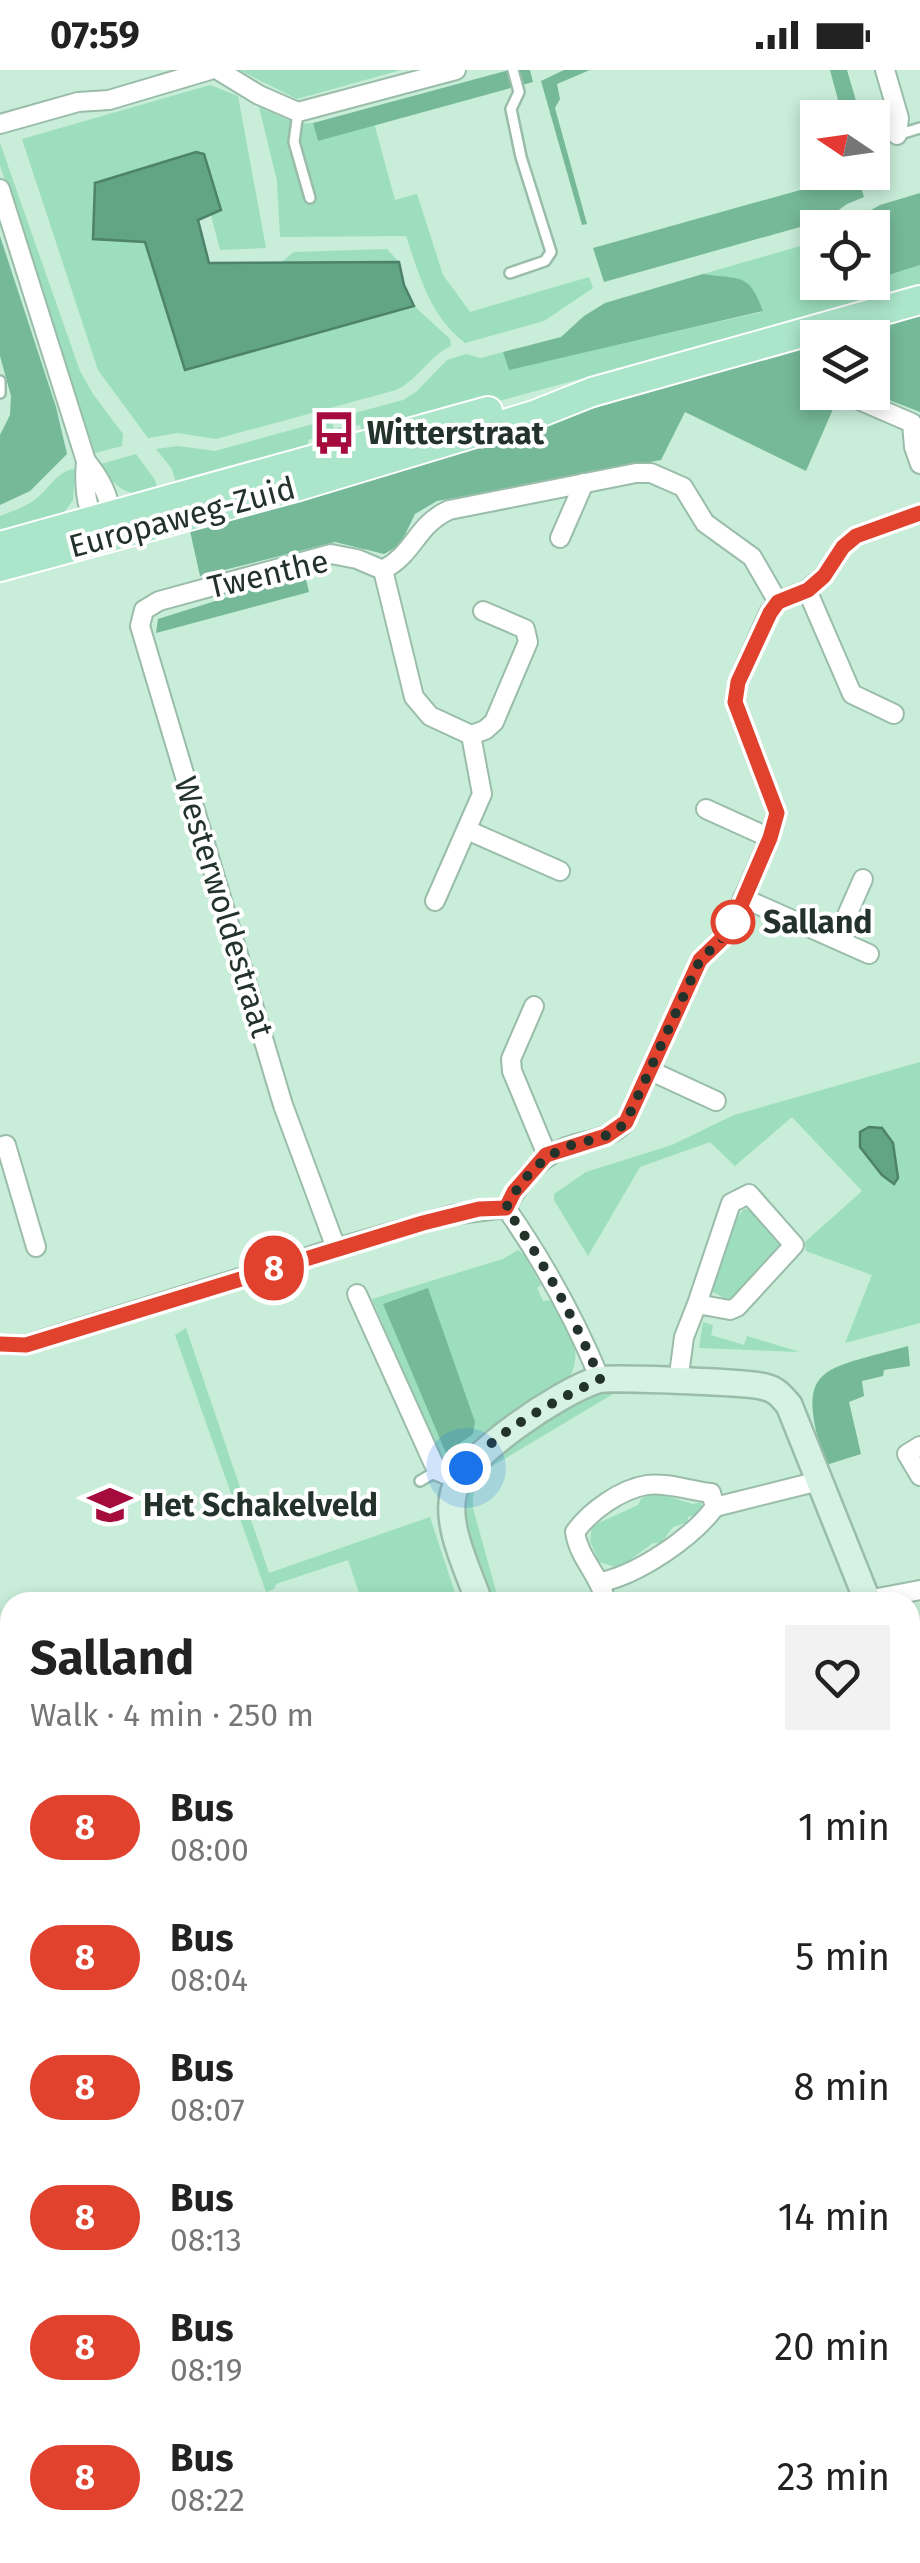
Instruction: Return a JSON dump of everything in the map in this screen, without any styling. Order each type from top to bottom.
[{"type":"main road","name":"Europaweg-Zuid","points":[[0,546],[104,524],[441,423],[531,400],[592,392],[920,300]]},
{"type":"main road","name":"Europaweg-Zuid","points":[[0,567],[104,524]]},
{"type":"street","points":[[0,124],[78,102],[109,100],[210,70]]},
{"type":"street","points":[[218,70],[258,95],[298,112],[456,70]]},
{"type":"street","points":[[885,70],[898,126]]},
{"type":"street","points":[[0,189],[86,460],[100,477],[104,524]]},
{"type":"street","points":[[882,410],[912,423],[920,464]]},
{"type":"street","points":[[483,610],[526,629],[528,642],[494,722],[471,735],[430,716],[414,697],[383,570],[407,552],[429,519],[450,510],[651,472],[676,482],[691,497],[705,524],[752,557],[778,602]]},
{"type":"street","points":[[560,538],[584,483]]},
{"type":"street","points":[[506,1208],[514,1192],[546,1155],[617,1131],[626,1122],[700,960],[730,931],[777,813],[735,702],[738,682],[770,613],[778,602],[808,590],[824,576],[843,547],[856,536],[920,513]]},
{"type":"street","name":"Twenthe","points":[[190,592],[332,554],[383,570]]},
{"type":"street","points":[[808,590],[852,694],[894,714]]},
{"type":"street","name":"Westerwoldestraat","points":[[190,592],[144,610],[131,629],[283,1105],[336,1248]]},
{"type":"street","points":[[434,901],[482,794],[471,735]]},
{"type":"street","points":[[706,809],[770,838]]},
{"type":"street","points":[[467,830],[560,871]]},
{"type":"street","points":[[837,938],[863,879]]},
{"type":"street","points":[[744,898],[869,954]]},
{"type":"street","points":[[534,1006],[511,1058],[512,1071],[546,1155]]},
{"type":"street","points":[[651,1071],[716,1101]]},
{"type":"street","points":[[0,1147],[6,1145],[36,1248]]},
{"type":"street","points":[[678,1382],[684,1337],[732,1203],[749,1194],[794,1245],[737,1307],[730,1310],[697,1304]]},
{"type":"street","points":[[0,1344],[26,1345],[336,1248],[452,1215],[506,1208]]},
{"type":"street","points":[[506,1208],[556,1289],[600,1379]]},
{"type":"street","points":[[357,1294],[452,1509],[476,1592]]},
{"type":"street","points":[[439,1477],[475,1458],[564,1396],[600,1379],[748,1384],[774,1390],[789,1405],[863,1592]]},
{"type":"street","points":[[920,1446],[907,1454],[920,1476]]},
{"type":"street","points":[[602,1582],[622,1577],[699,1528],[716,1507],[818,1482]]},
{"type":"street","points":[[604,1592],[602,1582],[578,1548],[574,1532],[584,1519],[628,1491],[651,1484],[710,1492],[716,1507]]},
{"type":"lane","points":[[510,273],[545,261],[550,252],[520,157],[511,109],[519,92],[513,70]]},
{"type":"lane","points":[[298,112],[294,142],[310,198]]},
{"type":"lane","points":[[890,126],[920,128]]},
{"type":"lane","points":[[0,381],[0,393]]},
{"type":"shaded area","points":[[239,70],[401,70],[297,99]]},
{"type":"shaded area","points":[[509,70],[530,70],[533,82],[318,141],[313,123]]},
{"type":"shaded area","points":[[564,70],[590,70],[557,84],[560,99],[555,108],[587,224],[582,225],[541,81]]},
{"type":"shaded area","points":[[830,70],[847,70],[856,100],[838,100]]},
{"type":"shaded area","points":[[210,85],[238,96],[266,248],[220,250],[211,215],[221,210],[145,241],[365,321],[414,306],[450,339],[451,346],[396,390],[216,439],[178,433],[148,438],[98,370],[22,139]]},
{"type":"shaded area","points":[[259,107],[297,124],[313,123],[318,141],[374,123],[395,200],[417,194],[443,275],[470,312],[589,277],[593,288],[544,321],[465,343],[435,308],[406,236],[280,237],[277,181]]},
{"type":"shaded area","points":[[0,143],[80,371],[123,434],[122,446],[95,453],[0,165]]},
{"type":"shaded area","points":[[196,152],[204,154],[221,210],[198,220],[209,263],[399,262],[414,306],[185,370],[145,242],[93,239],[95,183]]},
{"type":"shaded area","points":[[800,190],[862,190],[864,197],[839,210],[800,210],[800,227],[604,282],[593,248]]},
{"type":"shaded area","points":[[920,193],[920,265],[890,275],[890,210],[871,210]]},
{"type":"shaded area","points":[[0,236],[56,407],[67,454],[30,491],[0,505],[0,435],[10,415],[11,396],[0,356]]},
{"type":"shaded area","points":[[800,246],[800,300],[875,300],[439,417],[361,430],[360,425],[354,426],[351,414],[403,400],[447,360],[466,354],[481,358],[503,352],[509,369],[762,312],[754,291],[742,281],[703,274]]},
{"type":"shaded area","points":[[387,249],[399,262],[279,264],[294,252]]},
{"type":"shaded area","points":[[920,265],[920,288],[890,296],[890,275]]},
{"type":"shaded area","points":[[703,274],[742,280],[753,290],[763,311],[509,370],[503,352],[561,337],[605,303]]},
{"type":"shaded area","points":[[920,314],[920,412],[890,400],[890,322]]},
{"type":"shaded area","points":[[800,348],[800,410],[833,410],[806,471],[685,412],[661,460],[437,501],[415,514],[400,545],[384,554],[335,542],[200,576],[188,522],[393,467]]},
{"type":"shaded area","points":[[331,419],[334,429],[349,425],[350,428],[317,433],[317,437],[308,440],[309,445],[178,489],[172,469],[156,449],[178,446],[215,451]]},
{"type":"shaded area","points":[[136,454],[155,480],[159,496],[124,490],[101,464]]},
{"type":"shaded area","points":[[75,469],[73,500],[60,518],[0,540],[0,516],[28,504],[59,476]]},
{"type":"shaded area","points":[[305,575],[309,592],[156,633],[158,619]]},
{"type":"shaded area","points":[[920,1062],[920,1323],[845,1343],[872,1275],[806,1251],[805,1242],[862,1191],[792,1117],[735,1166],[710,1142],[640,1167],[588,1256],[554,1200],[554,1194],[586,1172],[672,1145],[734,1115]]},
{"type":"shaded area","points":[[869,1127],[882,1128],[893,1143],[898,1178],[894,1184],[860,1147],[860,1132]]},
{"type":"shaded area","points":[[744,1209],[751,1210],[781,1241],[781,1247],[733,1298],[726,1299],[713,1292],[712,1286],[734,1221]]},
{"type":"shaded area","points":[[518,1250],[541,1285],[537,1288],[543,1301],[551,1300],[569,1330],[575,1349],[573,1369],[568,1381],[455,1465],[447,1464],[440,1458],[372,1299],[503,1259]]},
{"type":"shaded area","points":[[428,1288],[475,1422],[473,1434],[446,1453],[383,1304]]},
{"type":"shaded area","points":[[703,1322],[713,1325],[711,1335],[744,1345],[747,1336],[800,1352],[699,1348]]},
{"type":"shaded area","points":[[186,1328],[269,1573],[430,1517],[455,1592],[359,1592],[348,1560],[276,1584],[266,1592],[175,1335]]},
{"type":"shaded area","points":[[908,1346],[910,1366],[884,1370],[883,1376],[862,1381],[864,1396],[849,1402],[861,1454],[826,1465],[813,1407],[815,1389],[822,1377],[854,1361]]},
{"type":"shaded area","points":[[618,1391],[489,1468],[478,1481],[473,1508],[496,1592],[488,1592],[466,1524],[467,1489],[482,1464],[593,1393]]},
{"type":"shaded area","points":[[653,1492],[693,1504],[701,1502],[704,1512],[688,1517],[688,1522],[673,1527],[661,1543],[653,1543],[619,1568],[599,1562],[590,1541],[592,1526],[638,1505]]},
{"type":"bus line","name":"8","points":[[0,1344],[26,1345],[423,1223],[479,1209],[506,1208],[514,1192],[546,1155],[617,1131],[626,1122],[651,1071],[700,960],[730,931],[770,838],[777,813],[735,702],[738,682],[770,613],[778,602],[808,590],[824,576],[843,547],[856,536],[920,513]]},
{"type":"place","name":"Witterstraat","points":[[334,433]]},
{"type":"place","name":"Salland","points":[[733,922]]},
{"type":"place","name":"Het Schakelveld","points":[[110,1505]]},
{"type":"route","points":[[466,1468],[492,1444],[564,1396],[600,1379],[556,1289],[506,1208],[514,1192],[546,1155],[606,1136],[626,1122],[700,960],[730,931],[733,922]]}]
